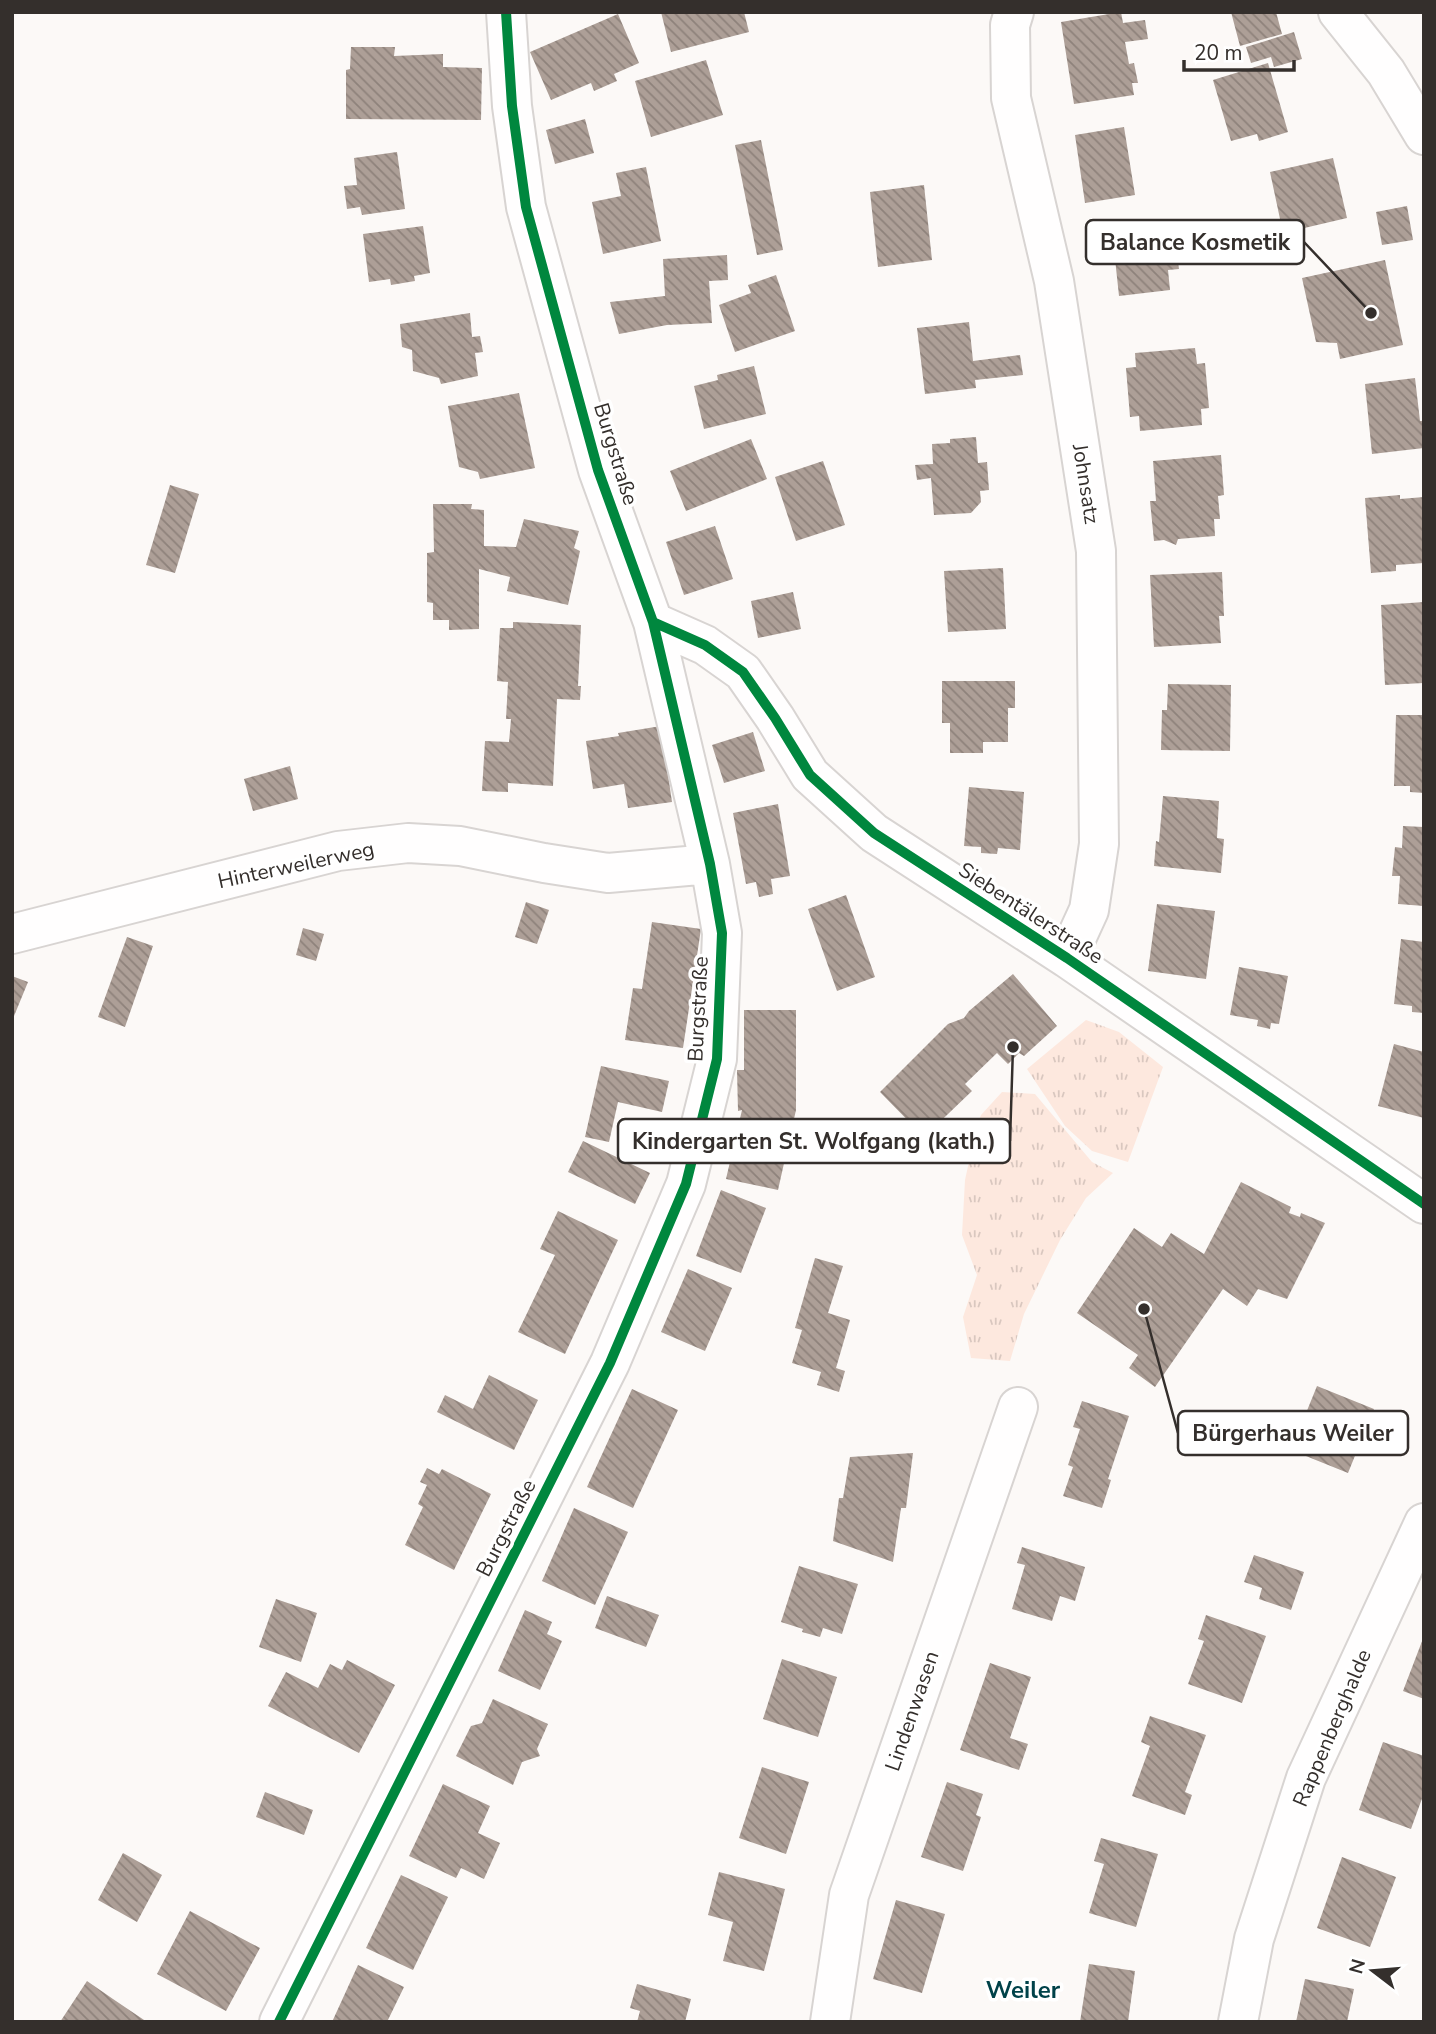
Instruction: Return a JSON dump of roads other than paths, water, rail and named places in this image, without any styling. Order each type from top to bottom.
[{"type":"street","name":"Burgstraße","points":[[279,2022],[610,1363],[686,1184],[717,1059],[722,933],[710,864],[653,622],[598,470],[526,207],[512,106],[506,12]]},
{"type":"street","name":"Johnsatz","points":[[1014,12],[1010,25],[1011,98],[1054,281],[1096,551],[1100,844],[1089,910],[1068,958]]},
{"type":"street","points":[[1338,12],[1386,72],[1424,135]]},
{"type":"street","name":"Siebentälerstraße","points":[[653,622],[705,645],[743,672],[810,775],[874,833],[1068,958],[1424,1204]]},
{"type":"street","name":"Hinterweilerweg","points":[[12,933],[338,851],[408,843],[460,846],[608,873],[710,864]]},
{"type":"street","name":"Lindenwasen","points":[[830,2022],[849,1895],[1018,1407]]},
{"type":"street","name":"Rappenberghalde","points":[[1238,2022],[1254,1939],[1306,1778],[1424,1523]]},
{"type":"place","name":"Balance Kosmetik","points":[[1371,313]]},
{"type":"place","name":"Kindergarten St. Wolfgang (kath.)","points":[[1013,1047]]},
{"type":"place","name":"Bürgerhaus Weiler","points":[[1144,1309]]},
{"type":"district","name":"Weiler","points":[[1023,1990]]}]
